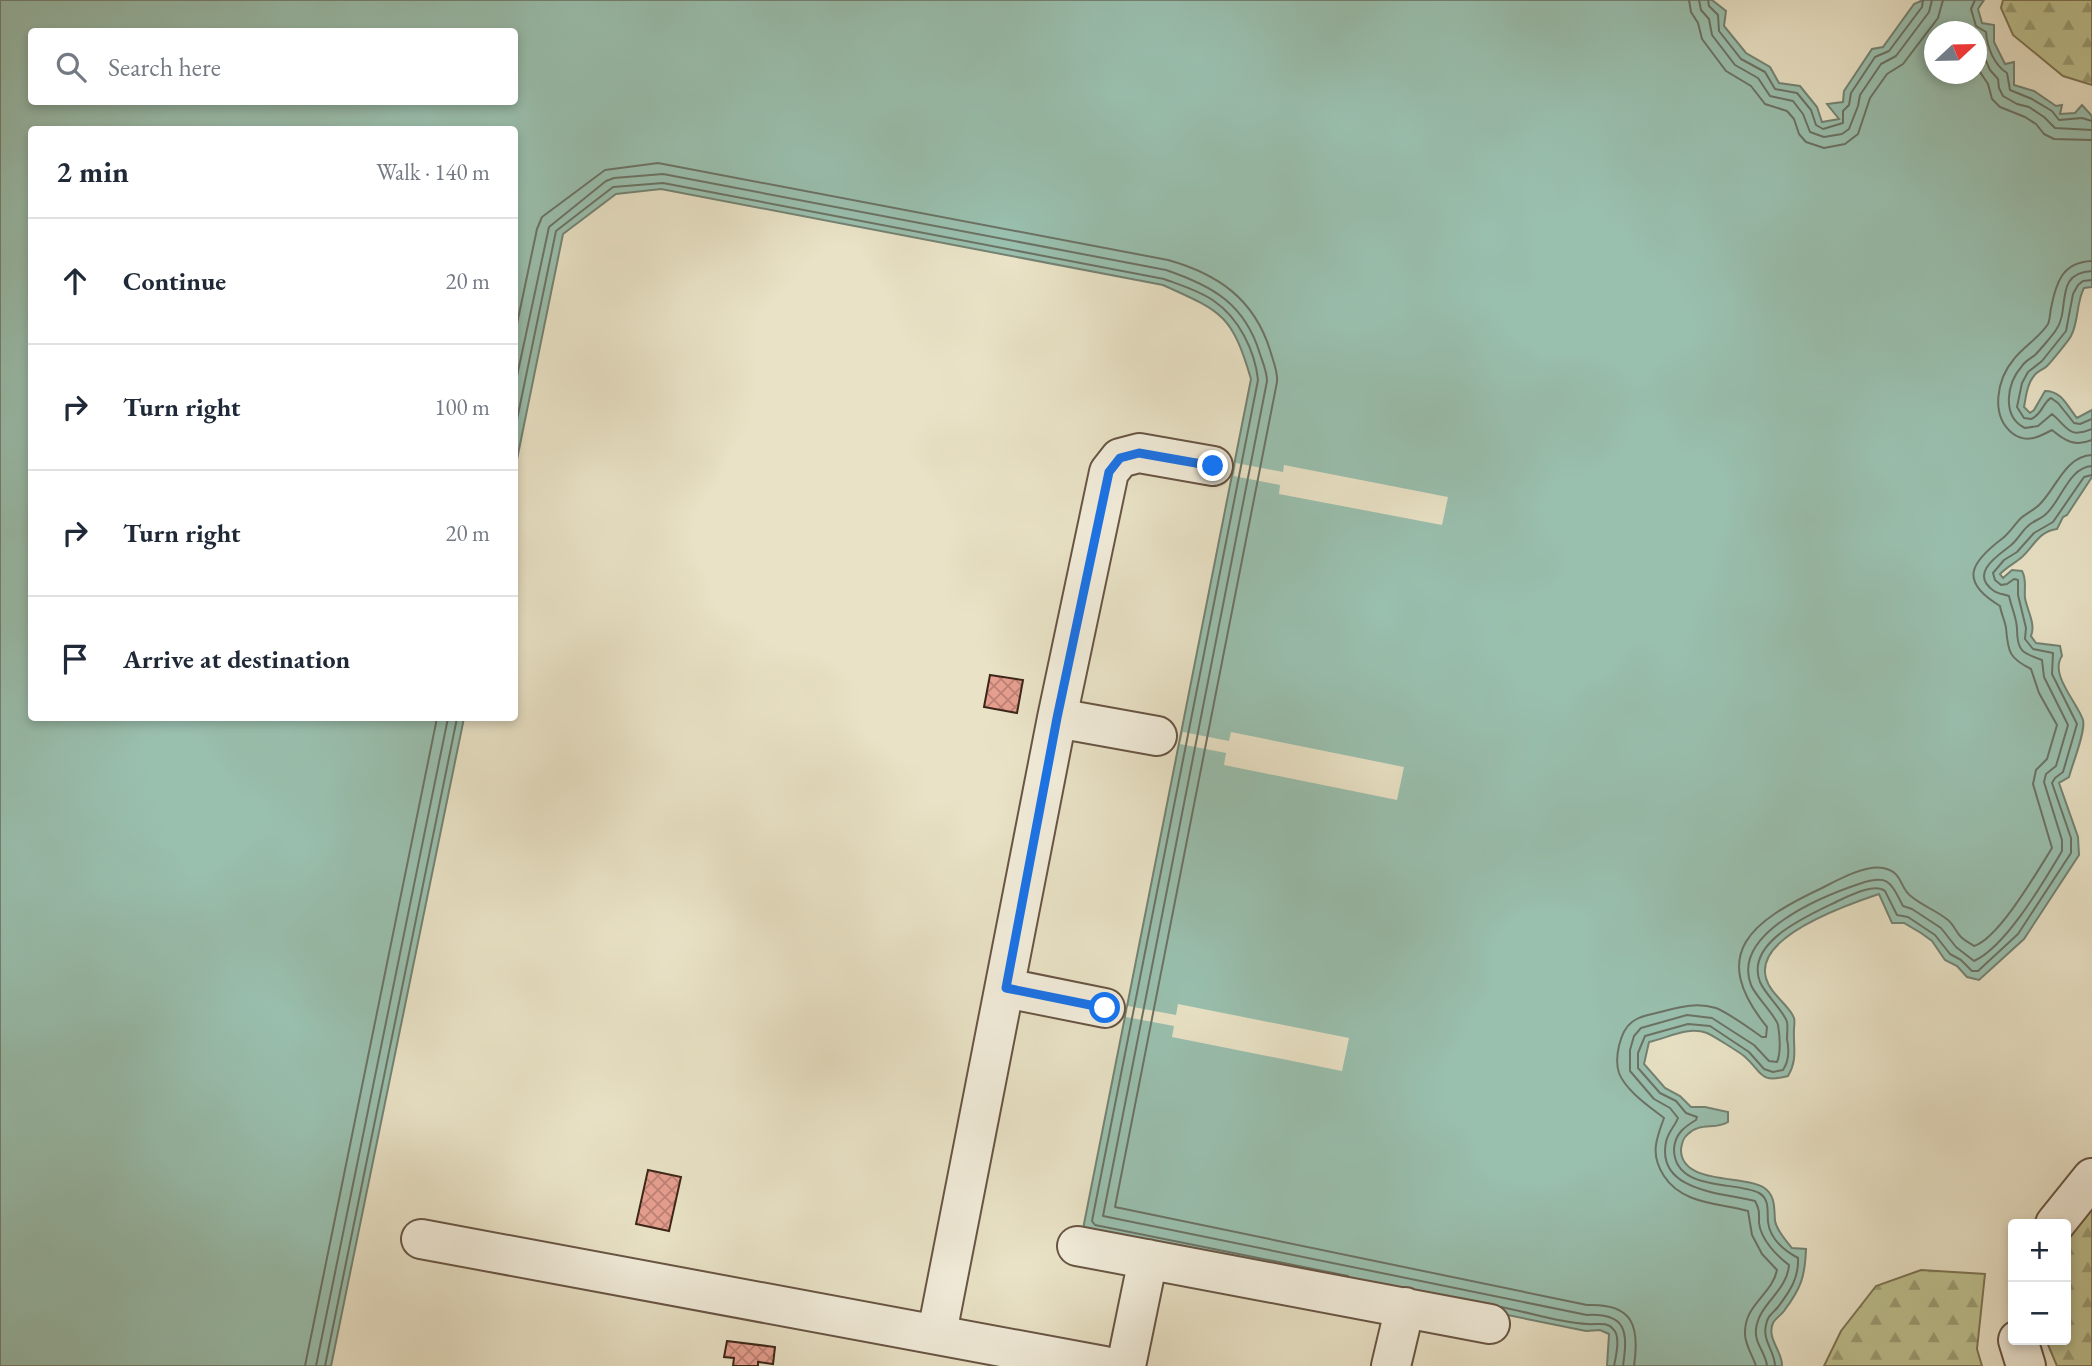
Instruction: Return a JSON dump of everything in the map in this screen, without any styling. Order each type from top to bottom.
[{"type":"street","points":[[937,1333],[1057,718],[1109,472],[1120,458],[1139,453],[1213,466]]},
{"type":"street","points":[[1057,718],[1157,737]]},
{"type":"street","points":[[1006,988],[1105,1008]]},
{"type":"street","points":[[2059,1219],[2092,1178]]},
{"type":"street","points":[[421,1239],[1104,1366]]},
{"type":"street","points":[[1077,1246],[1490,1324]]},
{"type":"street","points":[[1126,1366],[1148,1259]]},
{"type":"street","points":[[1391,1366],[1405,1307]]},
{"type":"street","points":[[2020,1345],[2026,1366]]},
{"type":"green space","points":[[2003,0],[2092,0],[2092,85],[2063,76],[2013,35],[2001,8]]},
{"type":"green space","points":[[2092,1198],[2092,1366],[2057,1366],[2048,1345],[2071,1345],[2071,1231]]},
{"type":"green space","points":[[1921,1270],[1985,1274],[1977,1349],[1982,1366],[1824,1366],[1841,1331],[1876,1286]]},
{"type":"water","points":[[0,0],[1712,0],[1726,11],[1724,26],[1746,53],[1770,67],[1779,83],[1800,86],[1817,107],[1822,122],[1839,119],[1827,104],[1843,102],[1844,91],[1872,49],[1883,47],[1914,4],[1923,0],[1984,0],[1978,9],[1981,21],[1924,21],[1924,84],[1987,84],[1987,24],[1994,25],[1994,42],[2005,64],[2014,62],[2014,85],[2034,91],[2056,106],[2062,105],[2060,114],[2075,113],[2082,105],[2092,116],[2092,287],[2084,288],[2081,294],[2070,338],[2032,379],[2024,407],[2030,413],[2034,410],[2045,391],[2060,396],[2077,418],[2092,410],[2092,477],[2057,529],[2041,536],[2022,557],[2000,574],[2003,578],[2012,570],[2022,571],[2025,598],[2032,622],[2031,636],[2036,643],[2060,646],[2061,679],[2083,720],[2081,740],[2069,777],[2059,783],[2078,837],[2079,855],[2024,939],[1979,980],[1967,977],[1957,966],[1945,960],[1932,941],[1921,933],[1904,923],[1892,923],[1879,894],[1827,914],[1789,936],[1774,949],[1766,963],[1768,984],[1794,1019],[1794,1058],[1788,1076],[1771,1078],[1762,1075],[1744,1056],[1700,1031],[1685,1032],[1649,1042],[1644,1064],[1665,1088],[1680,1096],[1691,1107],[1728,1112],[1728,1122],[1697,1128],[1686,1136],[1681,1149],[1683,1160],[1701,1174],[1763,1187],[1772,1198],[1775,1221],[1782,1236],[1792,1248],[1806,1249],[1805,1267],[1798,1289],[1771,1329],[1782,1366],[1607,1366],[1609,1334],[1600,1330],[1586,1331],[1083,1229],[1251,379],[1231,328],[1212,310],[1163,285],[661,189],[616,194],[563,234],[518,454],[518,126],[28,126],[28,721],[463,721],[331,1366],[0,1366]]},
{"type":"pier","points":[[1236,463],[1283,472],[1284,465],[1448,497],[1442,525],[1279,494],[1280,485],[1234,476]]},
{"type":"pier","points":[[1183,732],[1229,741],[1231,732],[1404,767],[1397,800],[1224,765],[1226,753],[1180,744]]},
{"type":"pier","points":[[1178,1004],[1349,1038],[1342,1071],[1172,1037],[1174,1026],[1126,1017],[1128,1006],[1176,1015]]},
{"type":"building","points":[[990,675],[1023,680],[1017,713],[984,707]]},
{"type":"building","points":[[648,1170],[681,1177],[669,1231],[636,1224]]},
{"type":"building","points":[[727,1341],[775,1347],[773,1364],[758,1362],[758,1366],[733,1366],[734,1358],[724,1357]]},
{"type":"route","points":[[1105,1008],[1006,988],[1057,718],[1109,472],[1120,458],[1139,453],[1213,466]]}]
